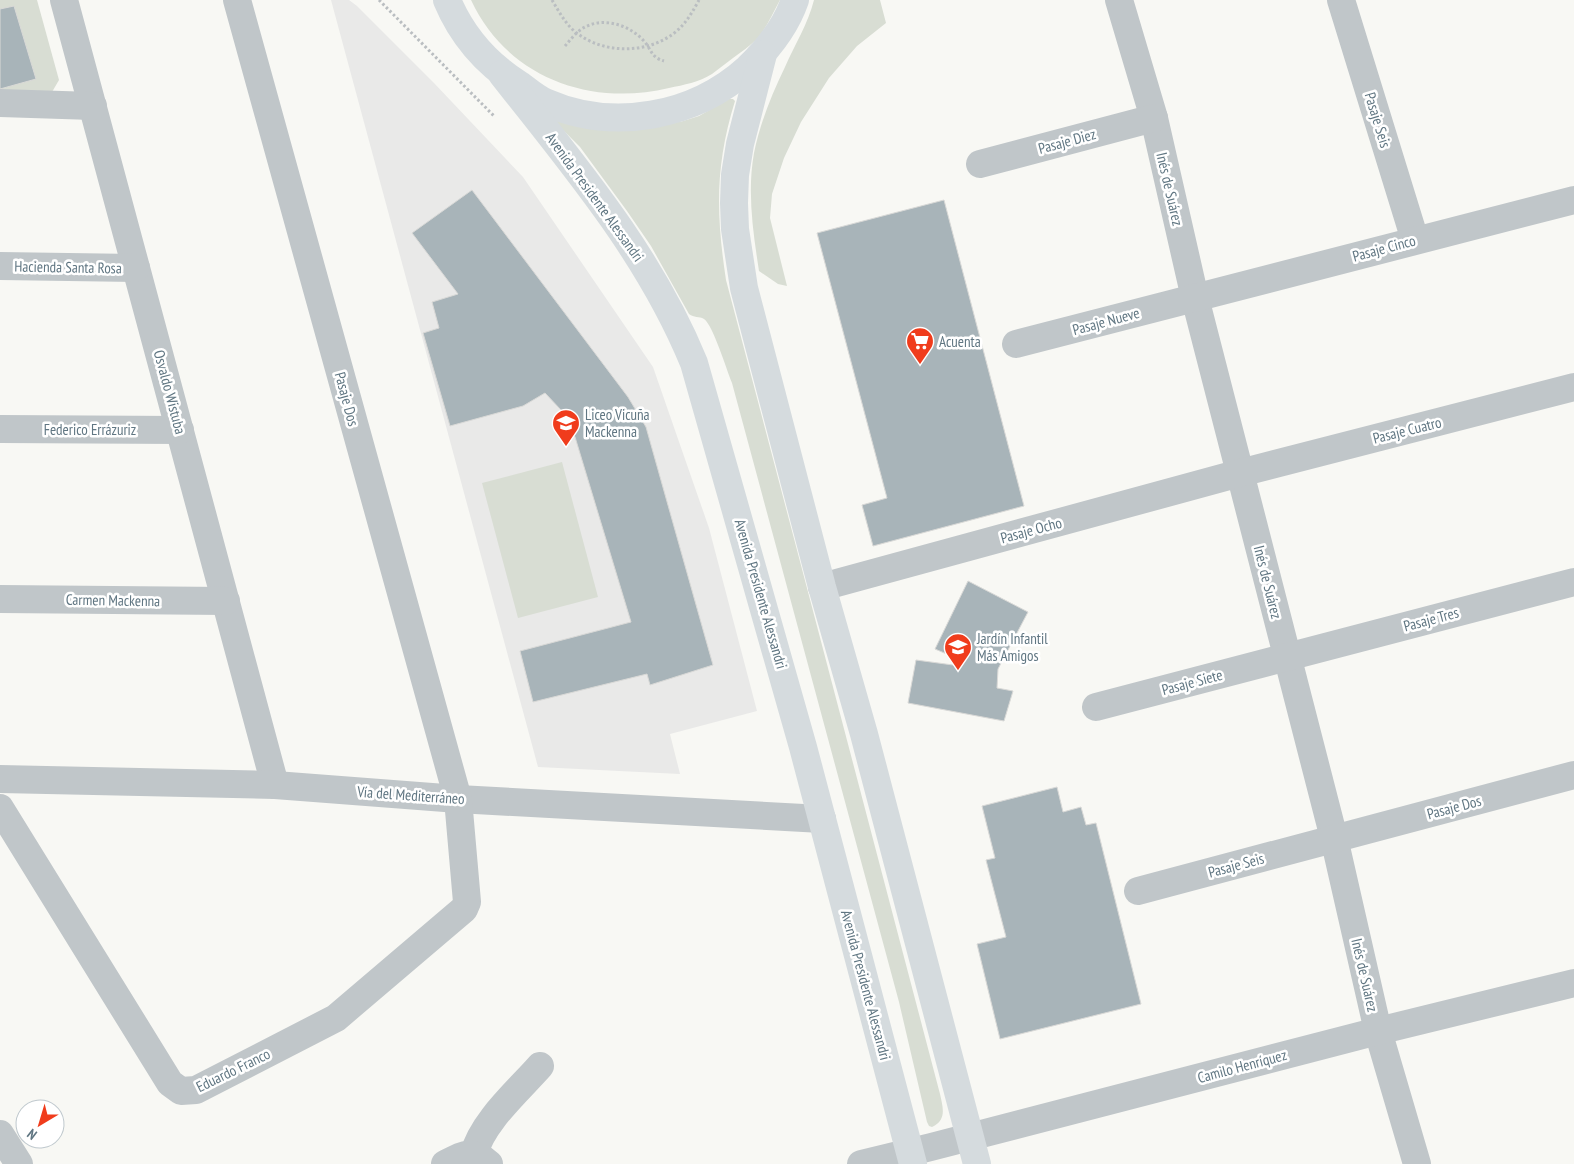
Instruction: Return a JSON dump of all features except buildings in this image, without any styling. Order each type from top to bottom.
[{"type":"main road","points":[[427,0],[470,41]]},
{"type":"main road","name":"Avenida Presidente Alessandri","points":[[447,0],[470,41],[502,74],[619,225],[655,282],[687,345],[719,447],[822,819],[911,1158]]},
{"type":"main road","name":"Avenida Presidente Alessandri","points":[[502,74],[545,102],[582,114],[622,118],[662,114],[699,101],[733,81],[762,54],[780,31],[795,0]]},
{"type":"main road","name":"Avenida Presidente Alessandri","points":[[762,54],[740,144],[736,175],[734,203],[738,256],[744,288],[977,1164]]},
{"type":"street","name":"Osvaldo Wistuba","points":[[64,0],[275,784]]},
{"type":"street","name":"Pasaje Dos","points":[[236,0],[458,799]]},
{"type":"street","name":"Inés de Suárez","points":[[1119,0],[1154,118],[1195,298],[1334,838],[1378,1031],[1417,1164]]},
{"type":"street","name":"Pasaje Seis","points":[[1341,0],[1415,240]]},
{"type":"street","points":[[0,103],[93,106]]},
{"type":"street","name":"Pasaje Diez","points":[[980,164],[1154,118]]},
{"type":"street","name":"Pasaje Cinco","points":[[1195,298],[1574,200]]},
{"type":"street","name":"Hacienda Santa Rosa","points":[[0,266],[136,268]]},
{"type":"street","name":"Pasaje Nueve","points":[[1016,344],[1195,298]]},
{"type":"street","name":"Pasaje Cuatro","points":[[1240,473],[1574,387]]},
{"type":"street","name":"Federico Errázuriz","points":[[0,429],[180,430]]},
{"type":"street","name":"Pasaje Ocho","points":[[822,587],[1240,473]]},
{"type":"street","name":"Pasaje Tres","points":[[1287,657],[1574,582]]},
{"type":"street","name":"Carmen Mackenna","points":[[0,599],[226,601]]},
{"type":"street","name":"Pasaje Siete","points":[[1096,707],[1287,657]]},
{"type":"street","name":"Pasaje Dos","points":[[1334,838],[1574,775]]},
{"type":"street","name":"Vía del Mediterráneo","points":[[0,780],[275,784],[458,799],[822,819]]},
{"type":"street","name":"Eduardo Franco","points":[[0,808],[170,1083],[181,1092],[196,1090],[336,1018],[464,909],[467,902],[458,799]]},
{"type":"street","name":"Pasaje Seis","points":[[1138,891],[1334,838]]},
{"type":"street","name":"Camilo Henríquez","points":[[861,1164],[911,1158],[970,1137],[1378,1031],[1574,983]]},
{"type":"street","points":[[482,1159],[476,1146],[486,1126],[540,1066]]},
{"type":"street","points":[[0,1134],[19,1164]]},
{"type":"street","points":[[446,1164],[465,1154],[482,1159]]},
{"type":"path","points":[[552,0],[563,19],[577,33],[606,47],[629,50],[652,45],[673,34],[690,17],[699,0]]},
{"type":"path","points":[[565,46],[585,27],[598,23],[616,24],[633,31],[644,40],[656,59],[664,61]]},
{"type":"shaded area","points":[[0,0],[37,0],[59,80],[52,92],[0,98]]},
{"type":"shaded area","name":"Liceo Vicuña Mackenna","points":[[331,0],[349,0],[357,6],[434,83],[523,177],[653,367],[709,528],[757,711],[670,734],[680,774],[538,767]]},
{"type":"shaded area","points":[[471,0],[780,0],[767,25],[757,39],[707,77],[691,83],[639,93],[609,93],[581,89],[554,80],[528,67],[506,49],[487,27]]},
{"type":"shaded area","points":[[814,0],[880,0],[886,23],[857,46],[829,78],[801,122],[784,158],[772,194],[770,218],[787,286],[778,284],[759,271],[752,212],[752,168],[754,153],[767,109],[780,77],[805,26]]},
{"type":"shaded area","points":[[729,99],[735,101],[728,124],[719,190],[720,233],[726,280],[940,1094],[943,1113],[940,1121],[932,1127],[927,1122],[899,1002],[732,383],[720,349],[708,323],[702,318],[689,314],[651,246],[627,211],[580,147],[552,119],[680,122],[699,116]]},
{"type":"shaded area","points":[[562,462],[598,597],[518,618],[482,483]]},
{"type":"place","name":"Acuenta","points":[[920,365]]},
{"type":"place","name":"Liceo Vicuña Mackenna","points":[[566,447]]},
{"type":"place","name":"Jardín Infantil Más Amigos","points":[[958,671]]}]
